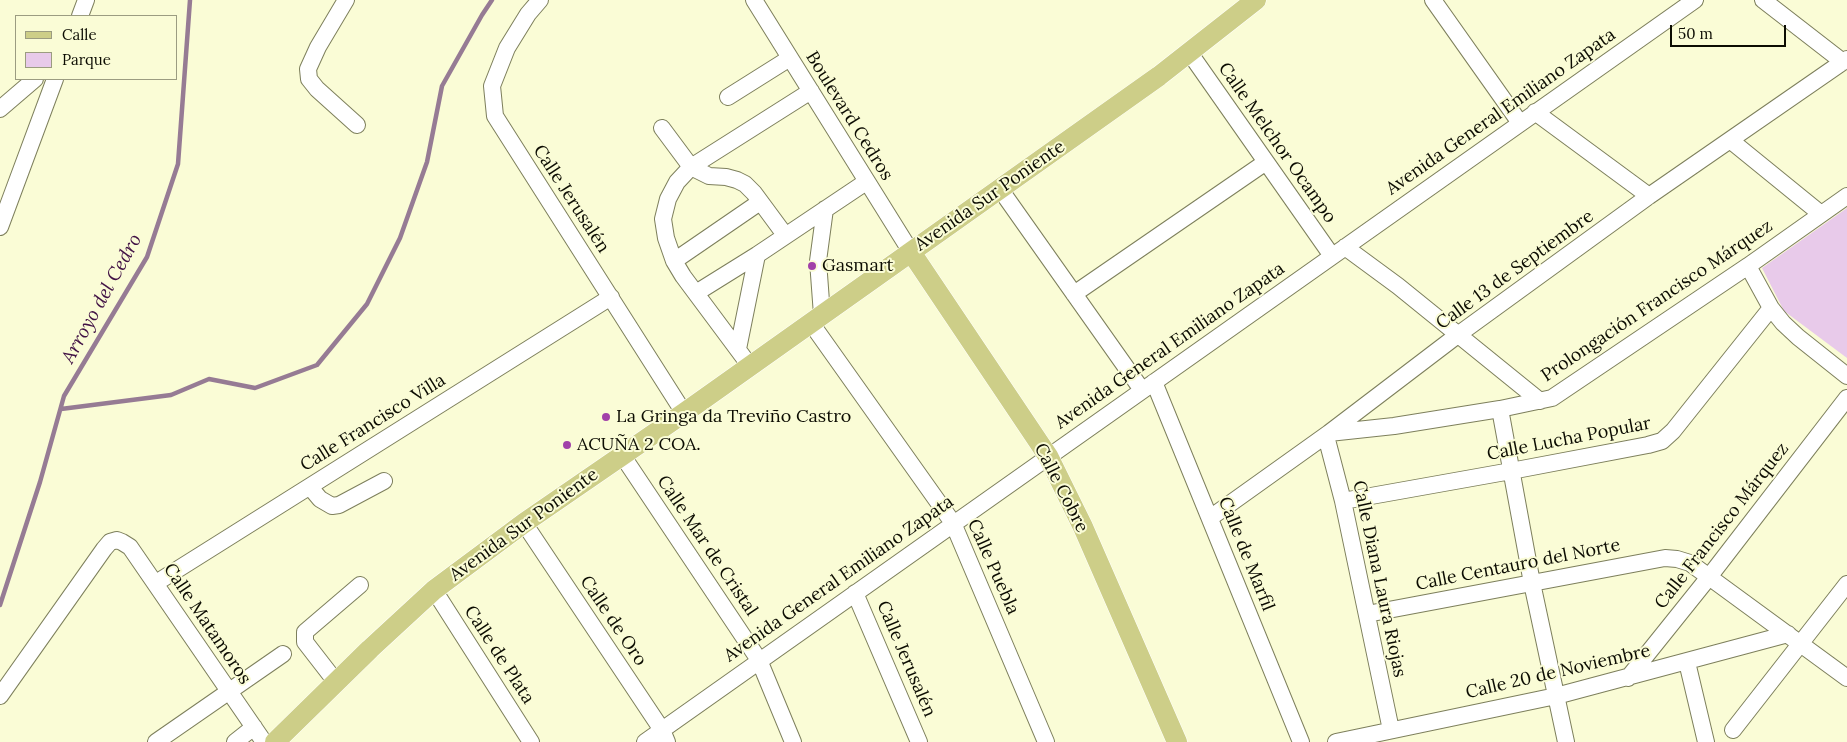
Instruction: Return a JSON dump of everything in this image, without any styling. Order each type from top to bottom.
[{"type":"main road","name":"Avenida Sur Poniente","points":[[275,742],[434,590],[524,524],[1000,189],[1189,52],[1256,0]]},
{"type":"main road","name":"Calle Cobre","points":[[911,252],[1048,456],[1087,536],[1177,742]]},
{"type":"street","points":[[80,15],[86,0]]},
{"type":"street","points":[[346,0],[318,47],[308,70],[309,79],[317,89],[358,125]]},
{"type":"street","name":"Calle Jerusalén","points":[[540,0],[528,14],[507,48],[492,86],[495,116],[684,413]]},
{"type":"street","name":"Boulevard Cedros","points":[[754,0],[911,252]]},
{"type":"street","points":[[1433,0],[1520,123]]},
{"type":"street","name":"Avenida General Emiliano Zapata","points":[[644,742],[664,736],[759,660],[1695,0]]},
{"type":"street","points":[[1762,0],[1845,61]]},
{"type":"street","name":"Calle Melchor Ocampo","points":[[1189,52],[1266,162],[1338,252],[1398,286],[1540,401]]},
{"type":"street","points":[[728,97],[790,58]]},
{"type":"street","name":"Calle 13 de Septiembre","points":[[1210,518],[1328,434],[1459,334],[1649,196],[1845,61]]},
{"type":"street","points":[[0,109],[33,80]]},
{"type":"street","points":[[0,227],[55,80]]},
{"type":"street","points":[[750,366],[674,261],[666,238],[663,219],[668,199],[677,182],[691,167],[811,91]]},
{"type":"street","points":[[1536,112],[1649,196]]},
{"type":"street","points":[[662,128],[691,167],[709,176],[737,180],[745,184],[785,235]]},
{"type":"street","points":[[1730,140],[1821,214]]},
{"type":"street","points":[[1074,294],[1266,162]]},
{"type":"street","points":[[696,293],[757,255],[866,182]]},
{"type":"street","name":"Calle de Marfil","points":[[1000,189],[1074,294],[1148,386],[1210,518],[1301,742]]},
{"type":"street","name":"Prolongación Francisco Márquez","points":[[1328,434],[1394,426],[1500,409],[1552,398],[1748,266],[1847,196]]},
{"type":"street","points":[[674,261],[760,202]]},
{"type":"street","points":[[816,319],[818,261],[825,209]]},
{"type":"street","points":[[738,349],[757,255]]},
{"type":"street","points":[[1748,266],[1771,308],[1783,323],[1847,376]]},
{"type":"street","name":"Calle Francisco Villa","points":[[156,583],[611,296]]},
{"type":"street","name":"Calle Lucha Popular","points":[[1343,502],[1662,441],[1673,431],[1771,308]]},
{"type":"street","name":"Calle Puebla","points":[[816,319],[953,523],[1046,742]]},
{"type":"street","name":"Calle Francisco Márquez","points":[[1628,678],[1709,577],[1847,398]]},
{"type":"street","points":[[1500,409],[1532,583],[1566,742]]},
{"type":"street","name":"Calle Diana Laura Riojas","points":[[1328,434],[1391,730]]},
{"type":"street","name":"Calle Mar de Cristal","points":[[622,455],[759,660],[793,742]]},
{"type":"street","points":[[310,487],[320,499],[332,506],[339,505],[384,481]]},
{"type":"street","name":"Calle de Oro","points":[[524,524],[664,736]]},
{"type":"street","name":"Calle Matamoros","points":[[0,696],[110,542],[117,540],[130,547],[264,742]]},
{"type":"street","name":"Calle Centauro del Norte","points":[[1367,614],[1665,558],[1690,563],[1709,577]]},
{"type":"street","points":[[1709,577],[1847,678]]},
{"type":"street","points":[[336,682],[306,642],[305,632],[360,584]]},
{"type":"street","points":[[1733,730],[1794,639],[1847,584]]},
{"type":"street","name":"Calle de Plata","points":[[434,590],[531,742]]},
{"type":"street","name":"Calle Jerusalén","points":[[855,593],[919,742]]},
{"type":"street","name":"Calle 20 de Noviembre","points":[[1336,742],[1556,696],[1687,662],[1794,639]]},
{"type":"street","points":[[156,742],[283,654]]},
{"type":"street","points":[[1687,662],[1706,742]]},
{"type":"street","points":[[235,742],[254,727]]},
{"type":"green space","points":[[1847,208],[1847,358],[1784,311],[1762,268]]},
{"type":"waterway","name":"Arroyo del Cedro","points":[[0,605],[40,482],[64,396],[147,257],[178,164],[190,0]]},
{"type":"waterway","points":[[61,409],[171,395],[209,379],[255,388],[317,365],[367,304],[400,238],[427,162],[442,86],[492,0]]},
{"type":"place","name":"Gasmart","points":[[812,266]]},
{"type":"place","name":"La Gringa da Treviño Castro","points":[[606,417]]},
{"type":"place","name":"ACUÑA 2 COA.","points":[[567,445]]}]
